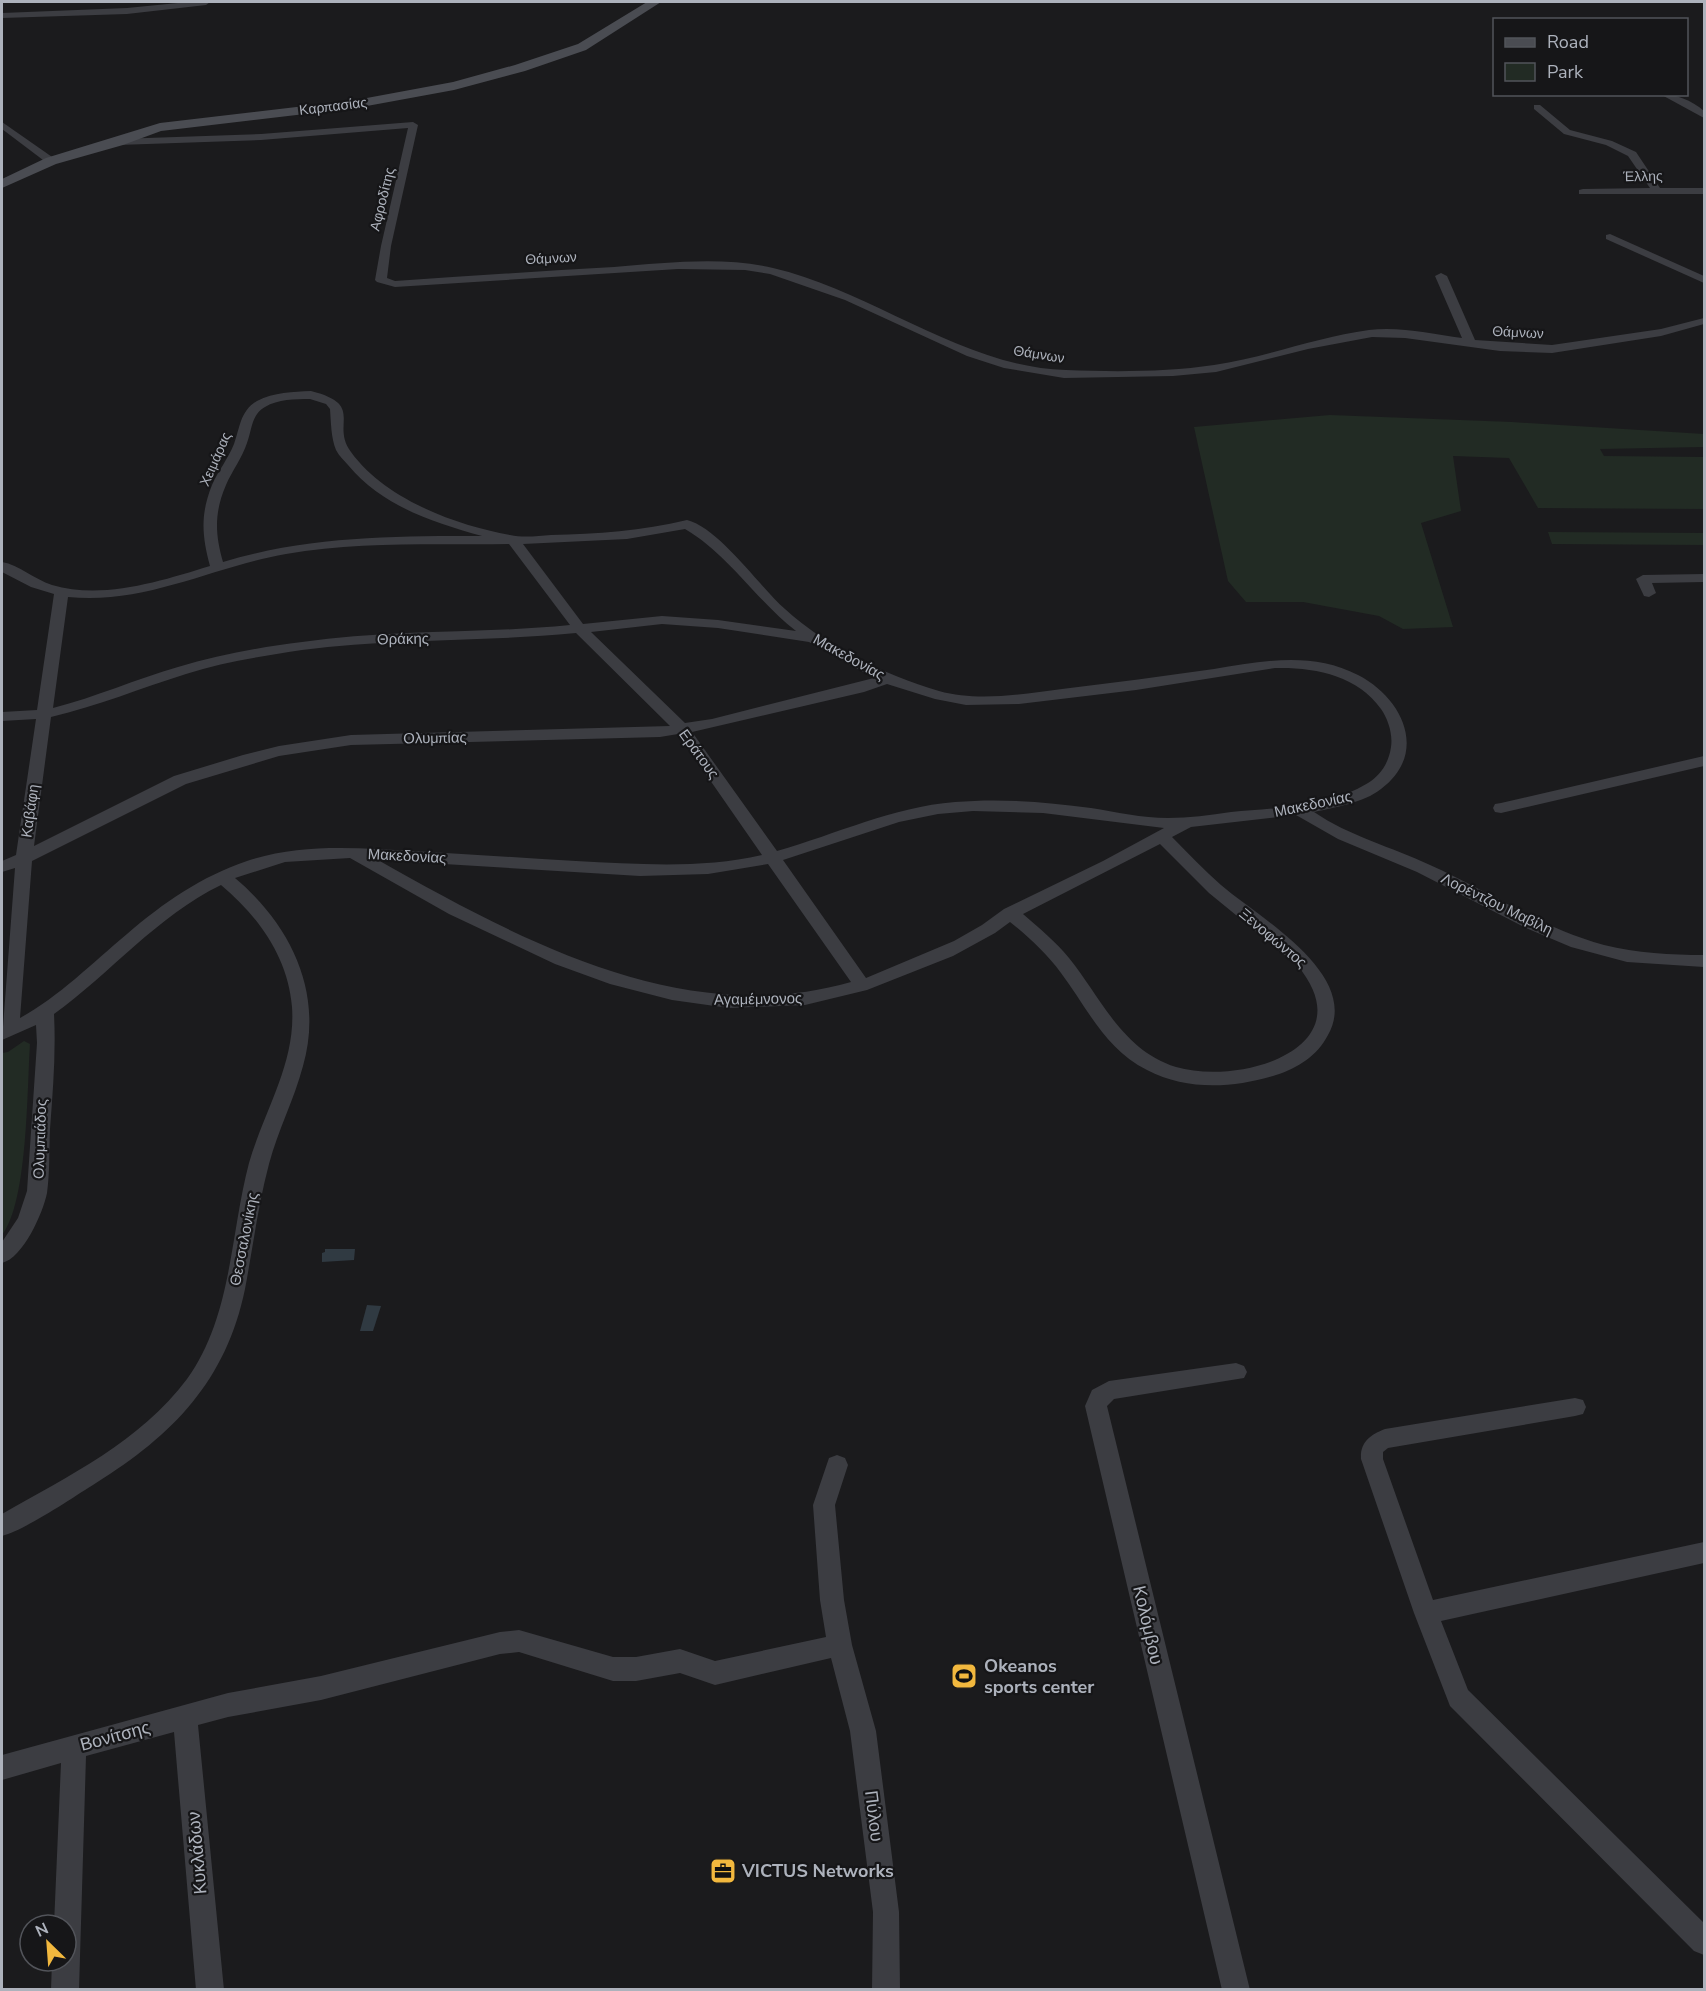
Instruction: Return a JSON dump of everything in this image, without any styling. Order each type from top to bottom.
[{"type":"street","points":[[2,16],[23,12],[206,2]]},
{"type":"street","name":"Καρπασίας","points":[[2,184],[51,161],[160,128],[356,104],[422,93],[485,78],[582,47],[655,2]]},
{"type":"street","points":[[1669,96],[1694,107],[1704,115]]},
{"type":"street","points":[[1538,107],[1567,132],[1608,143],[1632,154],[1657,191]]},
{"type":"street","points":[[2,125],[51,161]]},
{"type":"street","name":"Αφροδίτης","points":[[118,142],[282,135],[413,125],[386,246],[381,280]]},
{"type":"street","name":"Έλλης","points":[[1583,192],[1704,191]]},
{"type":"street","points":[[1610,237],[1704,280]]},
{"type":"street","name":"Θάμνων","points":[[381,280],[394,284],[536,273],[697,265],[754,268],[772,271],[849,298],[971,353],[1004,364],[1064,374],[1173,372],[1215,368],[1317,343],[1378,333],[1405,334],[1511,348],[1560,348],[1661,332],[1704,321]]},
{"type":"street","points":[[1441,276],[1470,343]]},
{"type":"street","name":"Χειμάρας","points":[[217,567],[209,535],[211,508],[219,484],[240,445],[247,417],[254,409],[267,401],[297,395],[322,397],[334,404],[343,451],[380,489],[401,502],[441,520],[514,541]]},
{"type":"street","name":"Μακεδονίας","points":[[2,566],[38,586],[61,593],[92,594],[128,591],[264,553],[312,546],[514,541],[630,535],[657,532],[687,524],[714,543],[780,612],[813,638],[854,664],[887,679],[940,696],[966,700],[998,700],[1119,688],[1275,664],[1298,663],[1328,668],[1359,682],[1384,704],[1397,726],[1400,750],[1391,775],[1372,789],[1339,801],[1300,810],[1190,822],[1145,822],[1066,810],[1012,805],[939,808],[891,818],[774,858],[722,866],[657,870],[353,853],[311,854],[275,859],[223,877],[162,914],[45,1012],[6,1033]]},
{"type":"street","name":"Εράτους","points":[[514,541],[580,628],[683,730],[862,985]]},
{"type":"street","points":[[1649,593],[1643,579],[1704,578]]},
{"type":"street","name":"Καβάφη","points":[[6,1033],[24,858],[61,593]]},
{"type":"street","name":"Θράκης","points":[[2,716],[45,714],[90,703],[183,670],[238,657],[302,646],[367,639],[513,635],[639,622],[681,621],[813,638]]},
{"type":"street","name":"Ολυμπίας","points":[[2,867],[180,780],[279,751],[351,740],[618,734],[683,730],[864,687],[887,679]]},
{"type":"street","points":[[1501,808],[1704,761]]},
{"type":"street","name":"Λορέντζου Μαβίλη","points":[[1300,810],[1326,827],[1441,876],[1554,932],[1600,950],[1675,961],[1704,961]]},
{"type":"street","name":"Αγαμέμνονος","points":[[353,853],[424,895],[481,923],[605,976],[643,988],[711,1000],[759,1002],[815,997],[862,985],[932,959],[987,931],[1010,914],[1190,822]]},
{"type":"street","name":"Ξενοφώντος","points":[[1010,914],[1055,953],[1115,1038],[1133,1053],[1155,1066],[1188,1077],[1221,1079],[1256,1074],[1292,1061],[1315,1042],[1323,1028],[1324,998],[1315,975],[1303,961],[1215,889],[1161,836]]},
{"type":"street","name":"Θεσσαλονίκης","points":[[2,1526],[81,1480],[150,1433],[194,1386],[211,1361],[220,1339],[242,1257],[260,1163],[271,1125],[293,1072],[301,1028],[296,978],[283,943],[252,903],[223,877]]},
{"type":"street","name":"Ολυμπιάδος","points":[[2,1255],[32,1213],[37,1191],[46,1042],[45,1012]]},
{"type":"street","name":"Κολόμβου","points":[[1236,1372],[1109,1390],[1100,1397],[1096,1406],[1236,1989]]},
{"type":"street","points":[[1575,1407],[1385,1439],[1372,1448],[1372,1459],[1426,1613],[1459,1698],[1704,1941]]},
{"type":"street","name":"Πύλου","points":[[837,1466],[824,1505],[832,1600],[840,1645],[864,1731],[886,1912],[886,1989]]},
{"type":"street","points":[[1426,1613],[1704,1552]]},
{"type":"street","name":"Βονίτσης","points":[[2,1767],[228,1705],[321,1688],[500,1643],[519,1641],[613,1669],[636,1669],[680,1661],[715,1673],[840,1645]]},
{"type":"street","name":"Κυκλάδων","points":[[185,1717],[210,1989]]},
{"type":"street","points":[[65,1989],[74,1747]]},
{"type":"green space","points":[[1330,415],[1512,422],[1704,434],[1703,447],[1600,449],[1604,456],[1704,457],[1704,509],[1538,508],[1509,458],[1453,456],[1461,511],[1421,523],[1453,627],[1403,629],[1379,616],[1303,602],[1246,602],[1228,581],[1194,427]]},
{"type":"green space","points":[[1548,532],[1704,533],[1704,545],[1552,544]]},
{"type":"green space","points":[[24,1041],[30,1044],[25,1144],[17,1197],[11,1219],[2,1235],[2,1053],[8,1052]]},
{"type":"shaded area","points":[[325,1249],[355,1249],[354,1260],[322,1262],[322,1253]]},
{"type":"shaded area","points":[[367,1305],[381,1306],[373,1331],[360,1331]]},
{"type":"place","name":"Okeanos sports center","points":[[964,1676]]},
{"type":"place","name":"VICTUS Networks","points":[[723,1871]]}]
